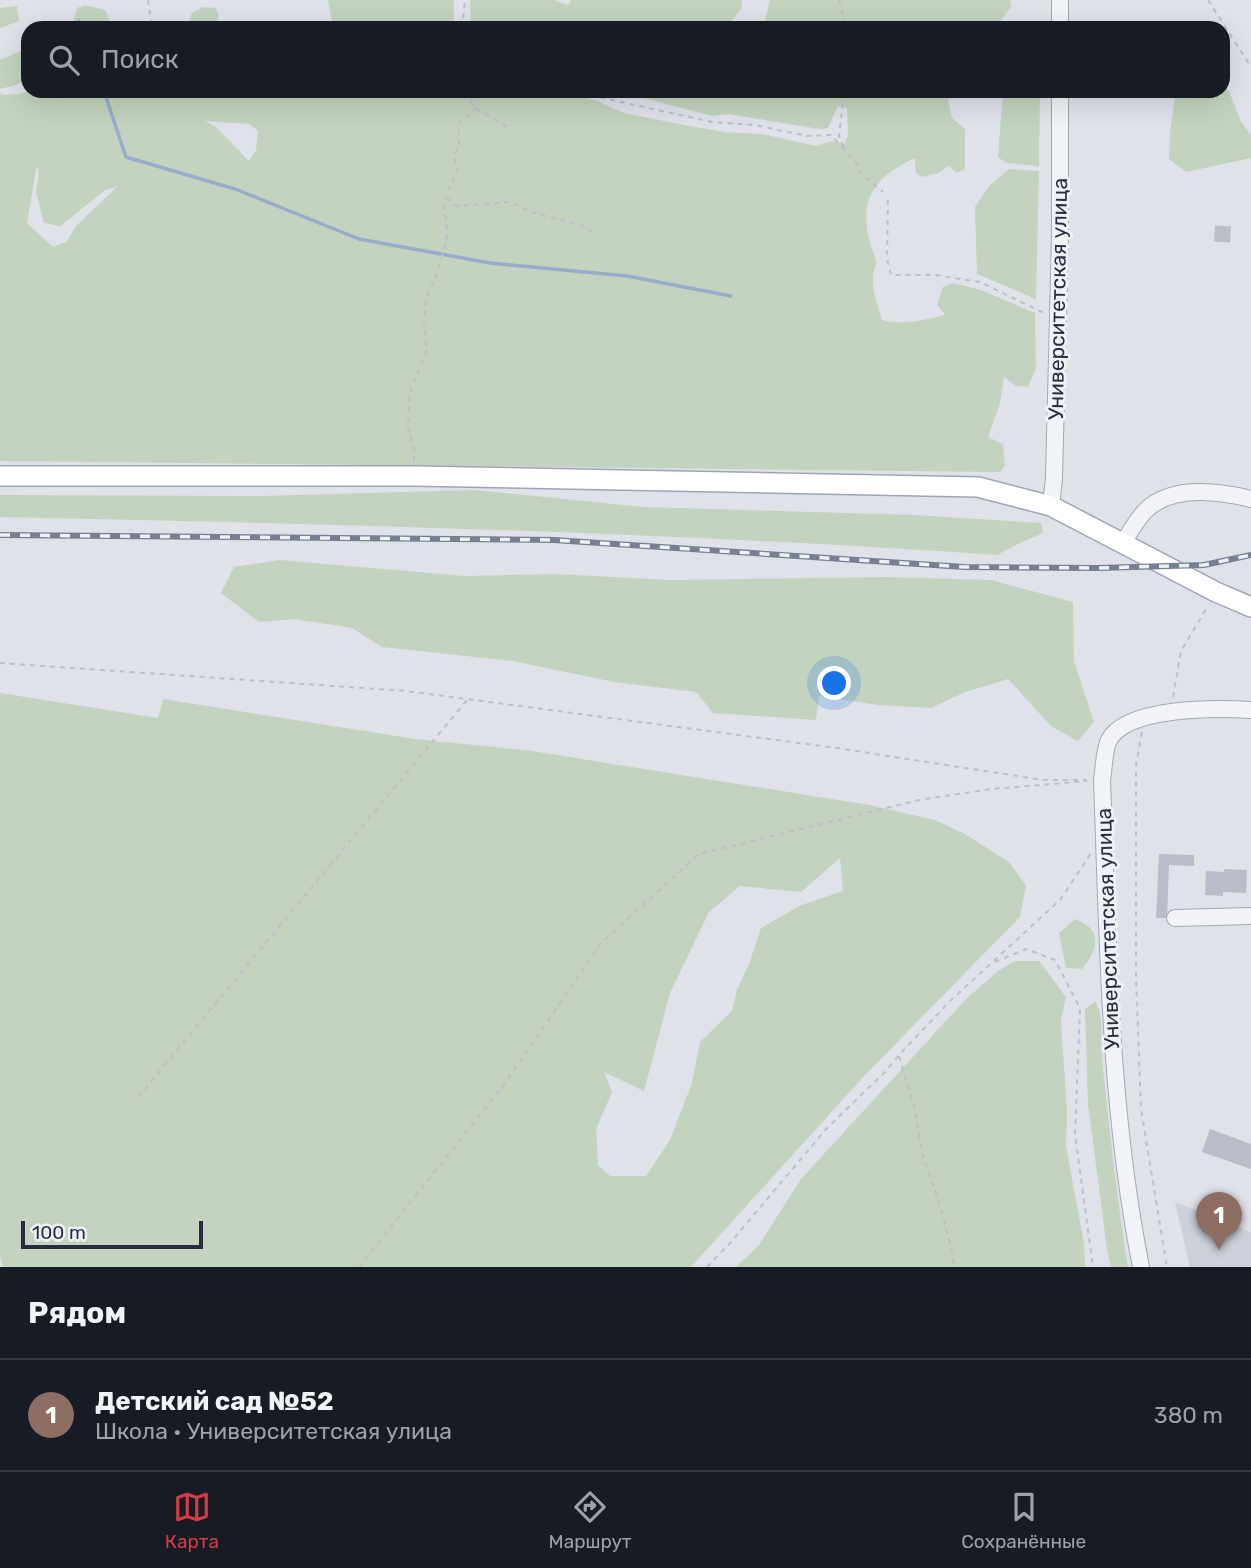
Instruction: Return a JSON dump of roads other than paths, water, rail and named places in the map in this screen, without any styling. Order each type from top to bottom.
[{"type":"main road","points":[[0,476],[414,476],[978,487],[1051,506],[1216,592],[1251,607]]},
{"type":"street","points":[[1060,0],[1060,21]]},
{"type":"street","name":"Университетская улица","points":[[1051,506],[1058,321],[1060,98]]},
{"type":"street","points":[[1123,543],[1147,508],[1169,496],[1183,493],[1228,494],[1251,499]]},
{"type":"street","name":"Университетская улица","points":[[1141,1267],[1128,1203],[1111,1027],[1102,780],[1109,740],[1129,722],[1171,712],[1218,708],[1251,710]]},
{"type":"street","points":[[1175,918],[1251,916]]},
{"type":"waterway","points":[[106,98],[126,157],[235,189],[359,239],[490,263],[627,276],[731,296]]},
{"type":"tunnel","points":[[1222,242],[1223,226]]},
{"type":"railway","points":[[0,535],[554,540],[964,567],[1098,568],[1204,565],[1251,555]]},
{"type":"place","name":"Детский сад №52","points":[[1219,1250]]}]
